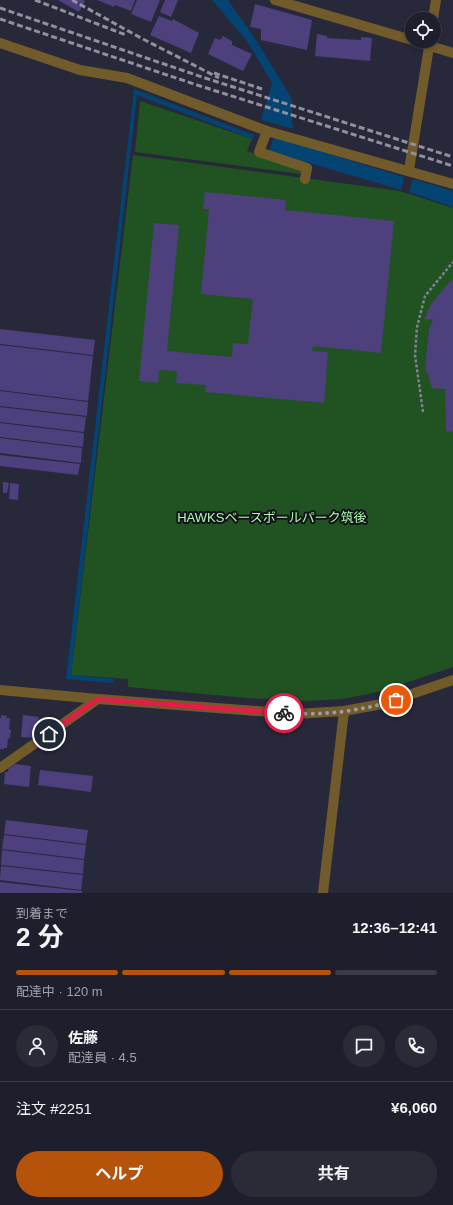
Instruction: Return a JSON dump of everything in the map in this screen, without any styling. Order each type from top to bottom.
[{"type":"street","points":[[275,0],[405,39]]},
{"type":"street","points":[[434,12],[436,0]]},
{"type":"street","points":[[0,43],[80,70],[127,78],[267,132],[409,170],[453,184]]},
{"type":"street","points":[[409,170],[429,48]]},
{"type":"street","points":[[441,48],[453,53]]},
{"type":"street","points":[[267,132],[259,152],[307,168],[305,179]]},
{"type":"street","points":[[0,690],[297,714],[344,711],[382,704],[453,680]]},
{"type":"street","points":[[0,768],[98,699]]},
{"type":"street","points":[[323,893],[344,711]]},
{"type":"path","points":[[423,412],[415,355],[417,327],[425,296],[453,262]]},
{"type":"green space","points":[[140,101],[252,139],[247,151],[301,169],[301,174],[135,152]]},
{"type":"green space","name":"HAWKSベースボールパーク筑後","points":[[133,155],[400,191],[453,208],[453,667],[378,692],[342,699],[306,701],[247,698],[128,687],[128,679],[71,675]]},
{"type":"water","points":[[212,0],[228,0],[256,40],[292,99],[292,123],[294,129],[261,120],[272,84],[271,81],[247,41]]},
{"type":"water","points":[[134,89],[254,135],[252,139],[137,95],[71,675],[114,679],[113,683],[66,679]]},
{"type":"water","points":[[274,137],[404,177],[401,190],[269,151]]},
{"type":"water","points":[[413,179],[453,191],[453,207],[409,192]]},
{"type":"building","points":[[58,0],[83,0],[85,1],[79,12]]},
{"type":"building","points":[[97,0],[135,0],[131,11],[115,5],[114,7]]},
{"type":"building","points":[[137,0],[160,0],[151,22],[131,14]]},
{"type":"building","points":[[165,0],[178,0],[171,17],[160,12]]},
{"type":"building","points":[[255,4],[312,20],[307,50],[261,40],[261,29],[250,27]]},
{"type":"building","points":[[159,16],[172,21],[173,19],[199,33],[191,53],[150,35]]},
{"type":"building","points":[[317,34],[327,36],[327,38],[361,40],[361,37],[372,38],[370,61],[315,56]]},
{"type":"building","points":[[223,36],[232,41],[232,45],[252,54],[243,71],[208,54],[215,38],[220,40]]},
{"type":"building","points":[[205,192],[286,200],[285,210],[394,221],[381,353],[313,346],[312,351],[328,352],[324,403],[205,392],[206,385],[176,383],[177,371],[159,370],[158,383],[139,381],[154,223],[179,225],[167,351],[232,357],[233,343],[248,344],[253,299],[201,294],[209,209],[203,209]]},
{"type":"building","points":[[453,278],[453,432],[446,431],[445,389],[432,388],[425,369],[429,329],[433,319],[424,320],[430,306]]},
{"type":"building","points":[[0,329],[95,340],[93,355],[0,344]]},
{"type":"building","points":[[0,345],[93,356],[88,401],[0,390]]},
{"type":"building","points":[[0,391],[88,402],[87,416],[0,406]]},
{"type":"building","points":[[0,407],[86,417],[84,432],[0,422]]},
{"type":"building","points":[[0,423],[84,433],[83,447],[0,437]]},
{"type":"building","points":[[0,438],[82,448],[81,463],[0,453]]},
{"type":"building","points":[[0,455],[80,464],[78,475],[0,466]]},
{"type":"building","points":[[3,482],[9,483],[7,493],[3,493]]},
{"type":"building","points":[[10,483],[19,484],[18,500],[9,499]]},
{"type":"building","points":[[1,715],[7,716],[6,718],[10,718],[10,739],[8,738],[7,748],[4,749],[0,749]]},
{"type":"building","points":[[23,715],[39,717],[37,738],[21,737]]},
{"type":"building","points":[[15,764],[31,766],[29,787],[4,784],[5,772],[8,772],[8,769]]},
{"type":"building","points":[[40,770],[93,776],[91,792],[38,785]]},
{"type":"building","points":[[6,820],[88,830],[86,844],[4,834]]},
{"type":"building","points":[[4,835],[86,845],[84,859],[2,849]]},
{"type":"building","points":[[2,850],[84,860],[83,874],[1,865]]},
{"type":"building","points":[[1,866],[83,875],[81,890],[0,880]]},
{"type":"building","points":[[0,882],[82,891],[82,893],[0,893]]},
{"type":"railway","points":[[35,0],[126,35]]},
{"type":"railway","points":[[72,0],[141,38],[219,78]]},
{"type":"railway","points":[[0,8],[202,77],[453,157]]},
{"type":"railway","points":[[0,19],[197,85],[453,166]]},
{"type":"railway","points":[[214,73],[262,89]]},
{"type":"way so far","points":[[284,713],[297,714],[344,711],[396,700]]},
{"type":"route","points":[[49,734],[98,699],[284,713]]}]
